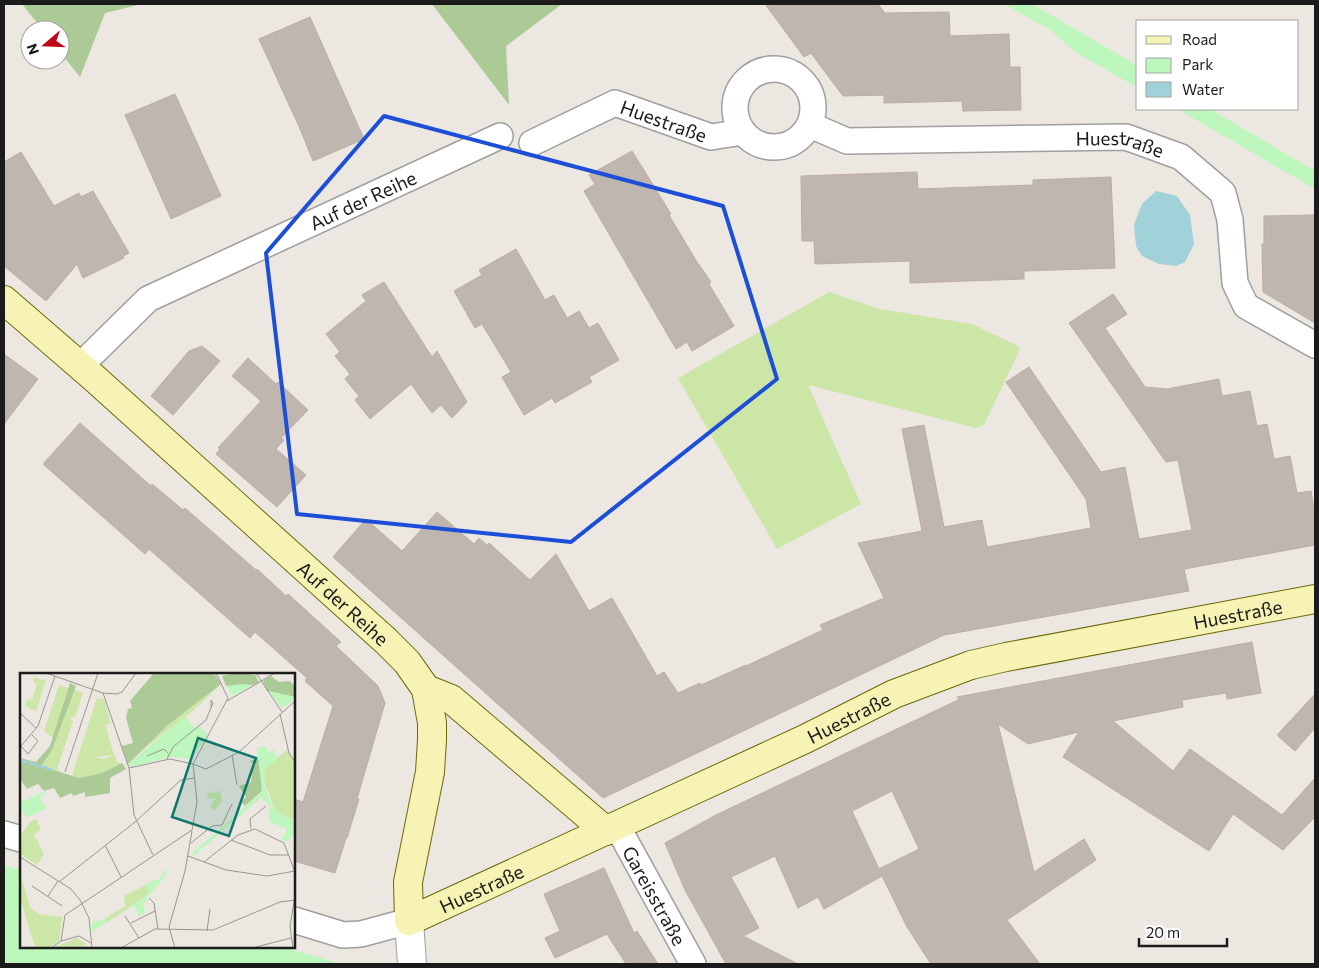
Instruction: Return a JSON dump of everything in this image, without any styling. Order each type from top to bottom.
[{"type":"main road","name":"Auf der Reihe","points":[[4,300],[386,641],[408,662],[426,689],[432,723],[430,772],[408,882],[409,921]]},
{"type":"main road","name":"Huestraße","points":[[409,921],[805,739],[894,694],[971,665],[1006,656],[1315,600]]},
{"type":"main road","points":[[426,689],[451,700],[612,828]]},
{"type":"street","name":"Huestraße","points":[[532,143],[615,103],[711,137],[743,132],[737,121],[734,109],[736,97],[741,86],[749,77],[759,71],[772,68],[786,70],[798,76],[807,86],[812,98],[813,112],[810,125],[847,141],[1126,137],[1181,158],[1223,193],[1230,220],[1235,282],[1246,306],[1315,345]]},
{"type":"street","points":[[743,132],[751,140],[761,145],[772,147],[784,146],[794,142],[804,134],[810,125]]},
{"type":"street","name":"Auf der Reihe","points":[[80,366],[148,299],[500,136]]},
{"type":"street","name":"Gareisstraße","points":[[612,828],[693,964]]},
{"type":"street","points":[[4,834],[20,840]]},
{"type":"street","points":[[295,920],[343,935],[361,934],[409,921],[412,964]]},
{"type":"highlighted area","points":[[384,116],[723,206],[777,379],[571,542],[297,514],[266,253]]},
{"type":"green space","points":[[22,4],[142,4],[105,13],[80,77],[70,64],[70,20],[35,20]]},
{"type":"green space","points":[[432,4],[562,4],[506,46],[509,105]]},
{"type":"green space","points":[[1004,4],[1032,4],[1136,65],[1136,87],[1077,53],[1050,30]]},
{"type":"green space","points":[[1179,110],[1212,110],[1315,171],[1315,189]]},
{"type":"green space","points":[[829,292],[880,309],[972,324],[1016,345],[1020,349],[984,425],[976,428],[808,385],[861,504],[777,549],[678,378]]},
{"type":"green space","points":[[4,865],[20,870],[20,948],[287,948],[341,964],[4,964]]},
{"type":"water","points":[[1156,191],[1177,196],[1190,215],[1194,244],[1185,262],[1176,266],[1159,264],[1142,256],[1136,246],[1134,225],[1142,204]]},
{"type":"building","points":[[765,4],[878,4],[885,13],[949,12],[950,36],[1009,34],[1010,67],[1020,67],[1021,110],[963,111],[962,101],[884,103],[884,95],[843,96],[811,53],[804,57]]},
{"type":"building","points":[[310,17],[364,139],[313,161],[259,39]]},
{"type":"building","points":[[175,94],[221,196],[171,219],[125,115]]},
{"type":"building","points":[[632,151],[671,214],[669,215],[697,262],[711,282],[709,284],[734,326],[692,351],[687,342],[676,349],[584,191],[595,184],[589,175]]},
{"type":"building","points":[[21,152],[54,206],[79,193],[81,197],[93,191],[129,253],[123,256],[124,258],[83,278],[77,264],[46,301],[4,266],[4,162]]},
{"type":"building","points":[[917,172],[918,189],[1033,185],[1033,180],[1111,177],[1115,268],[1024,271],[1024,279],[910,283],[910,261],[815,264],[814,241],[802,241],[801,176]]},
{"type":"building","points":[[1315,215],[1315,323],[1263,292],[1262,244],[1264,244],[1264,216]]},
{"type":"building","points":[[516,249],[545,300],[554,295],[567,318],[579,311],[589,328],[598,323],[619,360],[589,377],[592,382],[555,403],[552,398],[524,415],[502,377],[511,372],[482,324],[475,328],[454,291],[482,275],[479,270]]},
{"type":"building","points":[[384,282],[432,357],[437,351],[467,402],[452,418],[441,405],[432,413],[411,384],[370,419],[355,400],[359,396],[345,379],[350,374],[335,356],[340,352],[326,334],[366,301],[362,295]]},
{"type":"building","points":[[1113,294],[1127,314],[1105,328],[1145,387],[1167,389],[1219,379],[1222,396],[1250,391],[1257,426],[1267,424],[1274,459],[1290,456],[1297,493],[1311,491],[1315,516],[1315,545],[1184,569],[1189,591],[944,635],[603,798],[333,557],[366,519],[402,551],[437,512],[474,544],[479,538],[487,545],[489,543],[530,580],[556,554],[589,611],[612,598],[657,676],[664,672],[678,693],[746,666],[823,630],[820,625],[884,598],[858,543],[922,531],[902,429],[924,425],[944,527],[982,520],[987,547],[1091,528],[1086,499],[1006,382],[1029,367],[1101,472],[1125,467],[1139,539],[1192,530],[1178,460],[1166,462],[1069,323]]},
{"type":"building","points":[[202,346],[220,361],[173,415],[151,396],[189,351]]},
{"type":"building","points":[[4,354],[38,379],[4,424]]},
{"type":"building","points":[[248,358],[276,384],[278,382],[308,410],[281,438],[284,440],[276,449],[306,475],[277,507],[216,454],[220,449],[218,448],[261,401],[232,376]]},
{"type":"building","points":[[80,423],[151,486],[152,484],[183,510],[185,508],[286,596],[288,594],[341,642],[336,646],[378,686],[385,703],[357,799],[359,799],[335,873],[295,861],[295,799],[303,802],[333,706],[305,681],[307,678],[255,632],[250,638],[149,549],[145,554],[43,464]]},
{"type":"building","points":[[1252,642],[1261,693],[1227,699],[1226,693],[1182,700],[1183,707],[1113,721],[1173,771],[1190,749],[1282,815],[1315,778],[1315,817],[1283,850],[1233,814],[1209,851],[1063,757],[1079,732],[1028,744],[998,724],[1034,872],[1084,839],[1096,860],[1007,920],[1040,964],[931,964],[907,927],[882,876],[824,909],[818,897],[798,908],[775,856],[731,877],[759,928],[743,936],[798,964],[726,964],[685,890],[665,843],[716,815],[960,699],[957,697]],"holes":[[[892,791],[919,849],[879,869],[852,811]]]},
{"type":"building","points":[[1315,694],[1315,728],[1295,751],[1278,734]]},
{"type":"building","points":[[604,868],[634,933],[637,931],[658,964],[626,964],[607,934],[555,958],[545,938],[560,931],[544,894]]}]
